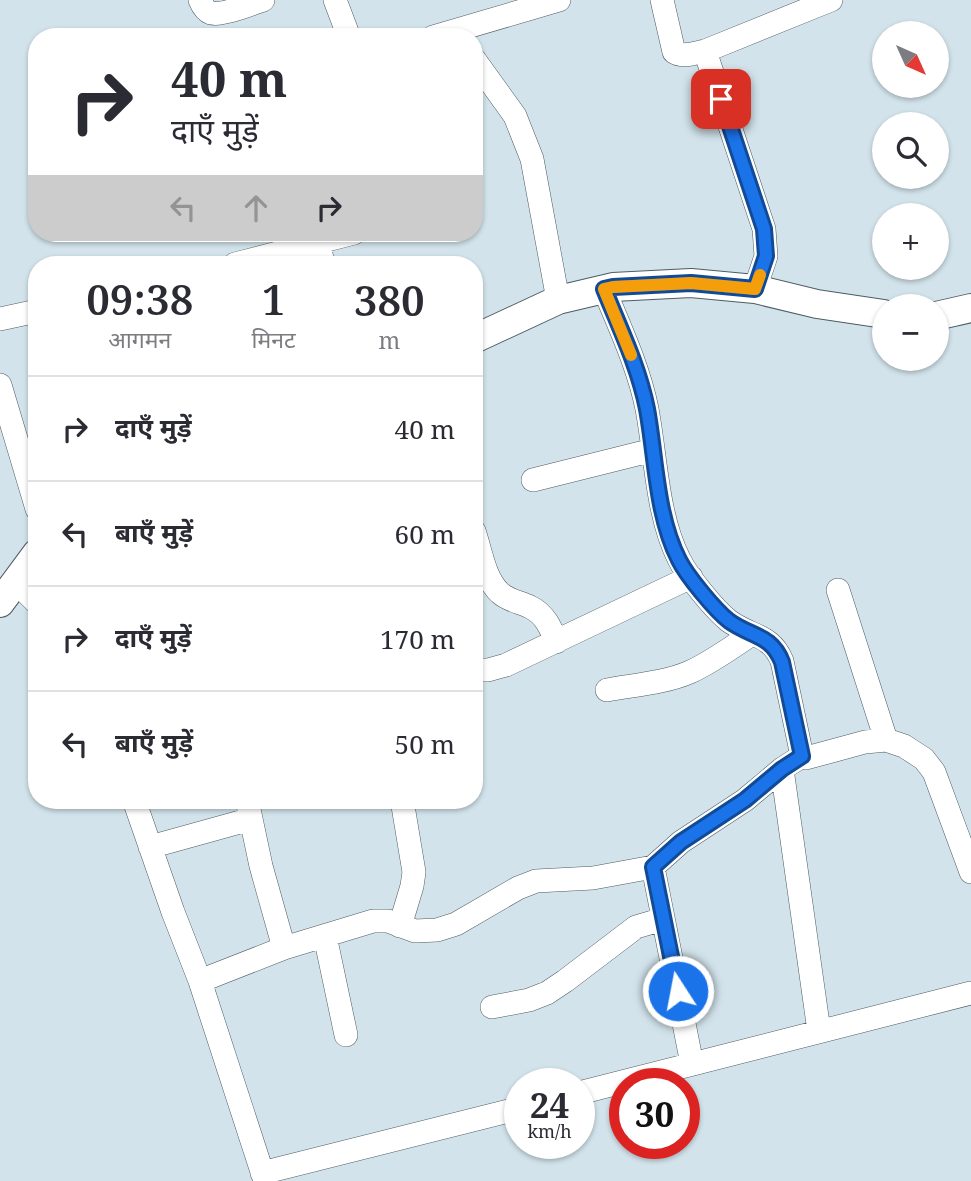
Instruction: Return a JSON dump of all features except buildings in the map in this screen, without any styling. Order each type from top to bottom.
[{"type":"street","points":[[200,0],[204,9],[210,13],[219,13],[263,0]]},
{"type":"street","points":[[335,0],[346,28]]},
{"type":"street","points":[[469,28],[559,0]]},
{"type":"street","points":[[662,0],[674,52],[679,55],[705,51],[831,0]]},
{"type":"street","points":[[705,51],[764,229],[766,256],[755,289]]},
{"type":"street","points":[[483,72],[515,116],[531,159],[558,300]]},
{"type":"street","points":[[297,256],[320,253],[339,242]]},
{"type":"street","points":[[483,335],[558,300],[613,287],[691,283],[755,289],[817,304],[872,312]]},
{"type":"street","points":[[604,289],[640,380],[670,540],[680,562],[726,618],[741,629],[771,643],[778,652],[802,756]]},
{"type":"street","points":[[949,313],[971,308]]},
{"type":"street","points":[[0,319],[28,313]]},
{"type":"street","points":[[0,385],[28,479]]},
{"type":"street","points":[[533,480],[653,450]]},
{"type":"street","points":[[483,556],[493,584],[502,595],[541,614],[556,642]]},
{"type":"street","points":[[28,565],[8,593],[28,600]]},
{"type":"street","points":[[483,670],[506,665],[691,577]]},
{"type":"street","points":[[838,590],[886,740]]},
{"type":"street","points":[[607,690],[688,673],[752,634]]},
{"type":"street","points":[[200,981],[284,948],[373,920],[388,921],[415,931],[437,930],[456,924],[518,888],[536,881],[593,878],[653,867],[681,842],[745,800],[802,756],[806,758],[865,742],[886,740],[904,746],[924,759],[933,772],[971,872]]},
{"type":"street","points":[[782,769],[819,1031]]},
{"type":"street","points":[[137,809],[200,981],[264,1177],[504,1112]]},
{"type":"street","points":[[150,847],[249,809],[261,866],[284,948]]},
{"type":"street","points":[[400,926],[414,872],[404,809]]},
{"type":"street","points":[[653,867],[692,1064]]},
{"type":"street","points":[[492,1007],[529,1000],[547,993],[636,927],[663,919]]},
{"type":"street","points":[[324,936],[346,1035]]},
{"type":"street","points":[[595,1089],[971,993]]},
{"type":"slow traffic","points":[[631,355],[604,289],[691,283],[755,289],[760,275]]},
{"type":"route","points":[[678,991],[653,867],[681,842],[745,800],[802,756],[778,652],[771,643],[741,629],[726,618],[680,562],[670,540],[640,380],[604,289],[691,283],[755,289],[766,256],[764,229],[721,99]]}]
